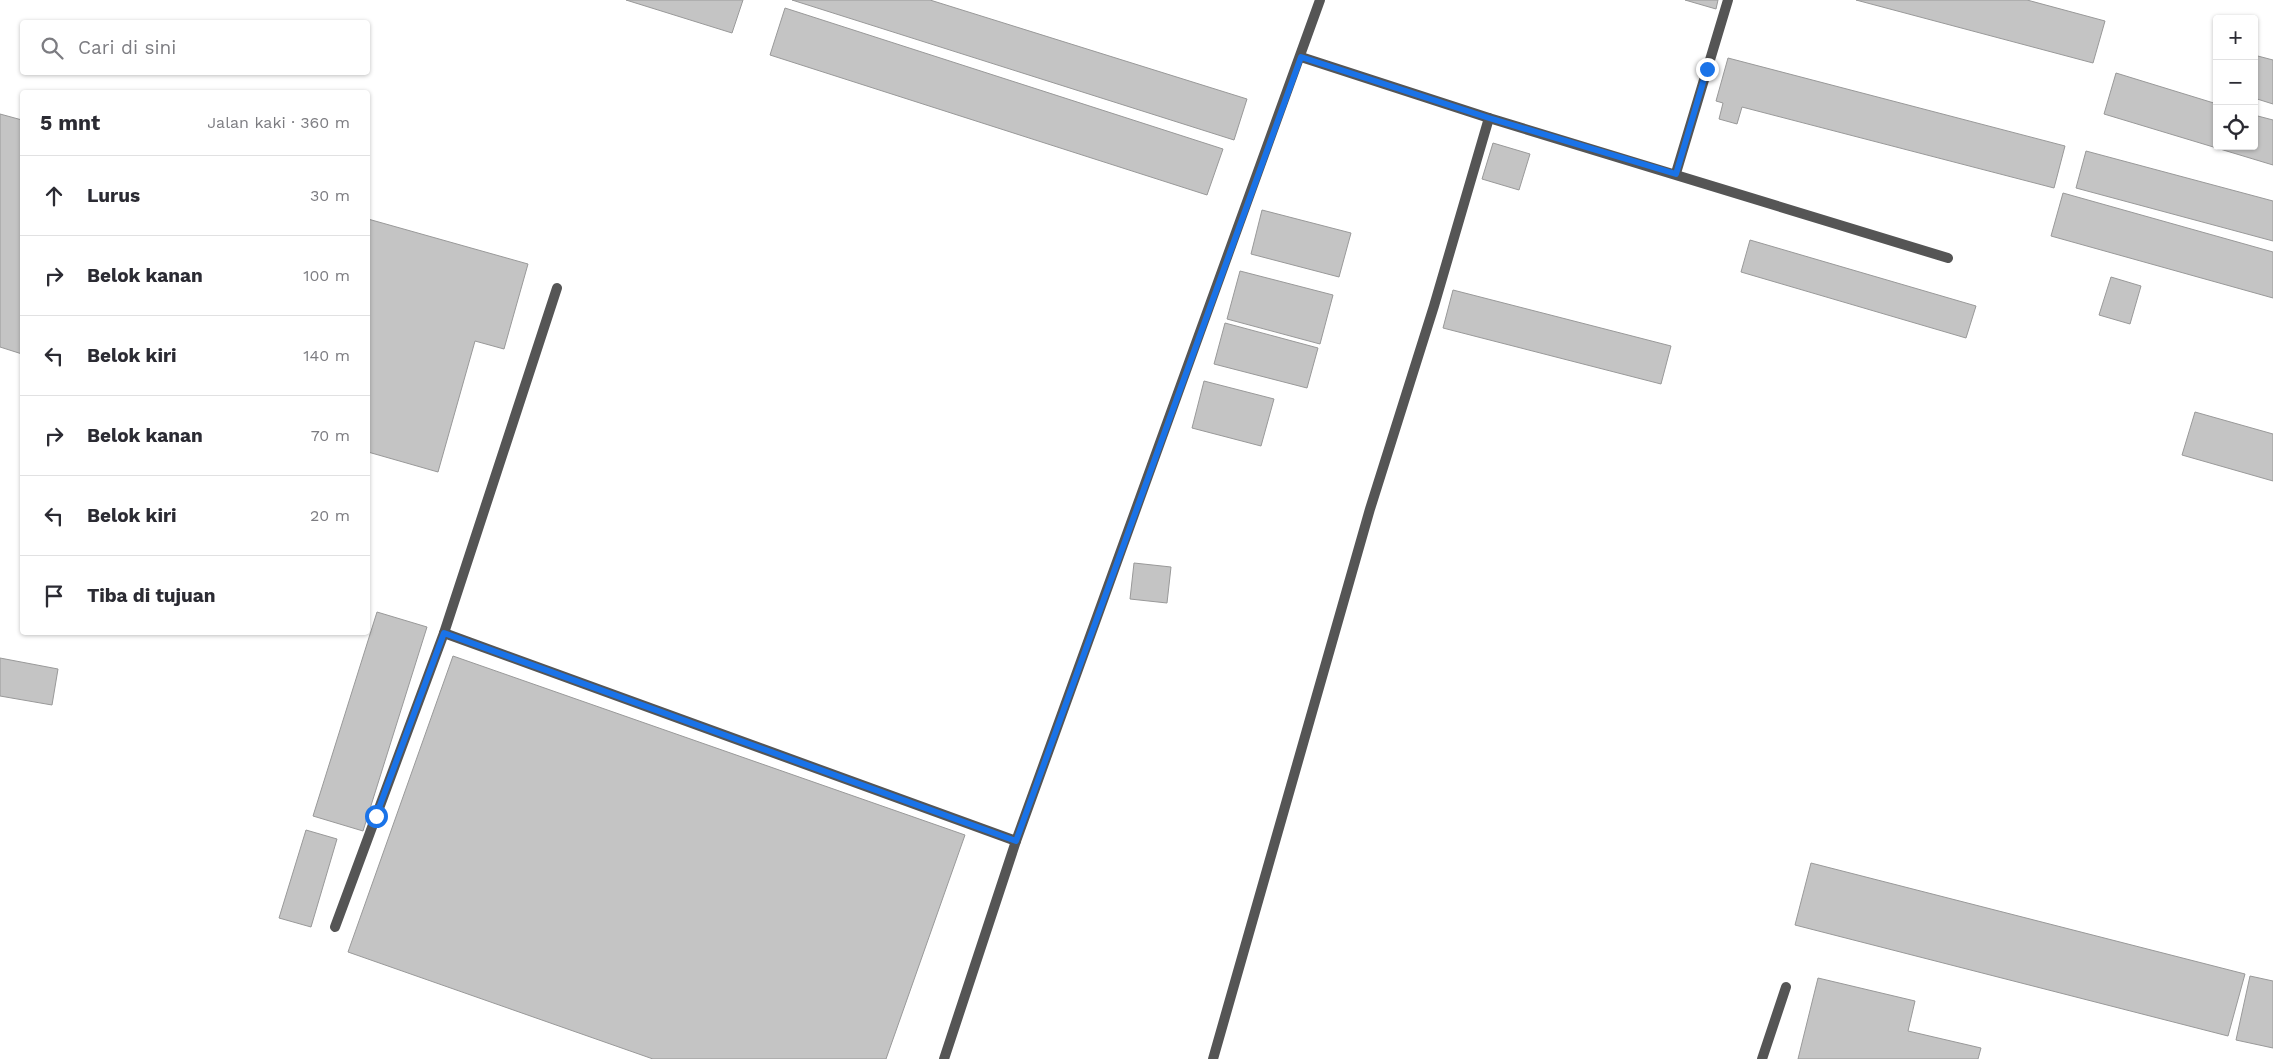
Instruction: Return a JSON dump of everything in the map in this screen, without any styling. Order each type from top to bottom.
[{"type":"lane","points":[[944,1059],[1016,841],[1301,57],[1320,0]]},
{"type":"lane","points":[[1676,174],[1728,0]]},
{"type":"lane","points":[[1301,57],[1489,118],[1948,258]]},
{"type":"lane","points":[[1213,1059],[1370,509],[1434,306],[1489,118]]},
{"type":"lane","points":[[335,927],[444,633],[557,288]]},
{"type":"lane","points":[[444,633],[1016,841]]},
{"type":"lane","points":[[1762,1059],[1786,987]]},
{"type":"building","points":[[626,0],[743,0],[732,33]]},
{"type":"building","points":[[792,0],[930,0],[1247,99],[1234,140]]},
{"type":"building","points":[[1685,0],[1718,0],[1716,9]]},
{"type":"building","points":[[1856,0],[2027,0],[2105,21],[2093,63]]},
{"type":"building","points":[[785,8],[1223,149],[1207,195],[770,55]]},
{"type":"building","points":[[2258,56],[2273,60],[2273,104],[2258,99]]},
{"type":"building","points":[[1728,58],[2065,146],[2054,188],[1742,107],[1737,124],[1719,119],[1723,103],[1716,101]]},
{"type":"building","points":[[2116,73],[2213,103],[2213,147],[2104,114]]},
{"type":"building","points":[[0,114],[20,119],[20,353],[0,347]]},
{"type":"building","points":[[2258,116],[2273,120],[2273,165],[2223,150],[2258,150]]},
{"type":"building","points":[[1493,143],[1530,154],[1519,190],[1482,179]]},
{"type":"building","points":[[2086,151],[2273,201],[2273,241],[2076,188]]},
{"type":"building","points":[[2063,193],[2273,252],[2273,298],[2051,236]]},
{"type":"building","points":[[1262,210],[1351,233],[1339,277],[1251,254]]},
{"type":"building","points":[[370,220],[528,264],[504,349],[475,341],[438,472],[370,453]]},
{"type":"building","points":[[1750,240],[1976,306],[1966,338],[1741,272]]},
{"type":"building","points":[[1240,271],[1333,295],[1320,344],[1227,319]]},
{"type":"building","points":[[2111,277],[2141,286],[2130,324],[2099,315]]},
{"type":"building","points":[[1453,290],[1671,346],[1661,384],[1443,328]]},
{"type":"building","points":[[1225,323],[1318,348],[1307,388],[1214,364]]},
{"type":"building","points":[[1204,381],[1274,399],[1261,446],[1192,428]]},
{"type":"building","points":[[2195,412],[2273,434],[2273,481],[2182,455]]},
{"type":"building","points":[[1134,563],[1171,567],[1167,603],[1130,599]]},
{"type":"building","points":[[377,612],[427,627],[363,831],[313,816]]},
{"type":"building","points":[[453,656],[965,835],[886,1059],[653,1059],[348,952]]},
{"type":"building","points":[[0,658],[58,669],[52,705],[0,696]]},
{"type":"building","points":[[306,830],[337,839],[311,927],[279,918]]},
{"type":"building","points":[[1811,863],[2245,974],[2228,1036],[1795,925]]},
{"type":"building","points":[[2250,976],[2273,981],[2273,1048],[2236,1040]]},
{"type":"building","points":[[1818,978],[1915,1001],[1908,1031],[1981,1048],[1978,1059],[1798,1059]]},
{"type":"route","points":[[376,816],[444,633],[1016,841],[1301,57],[1489,118],[1676,174],[1707,69]]}]
